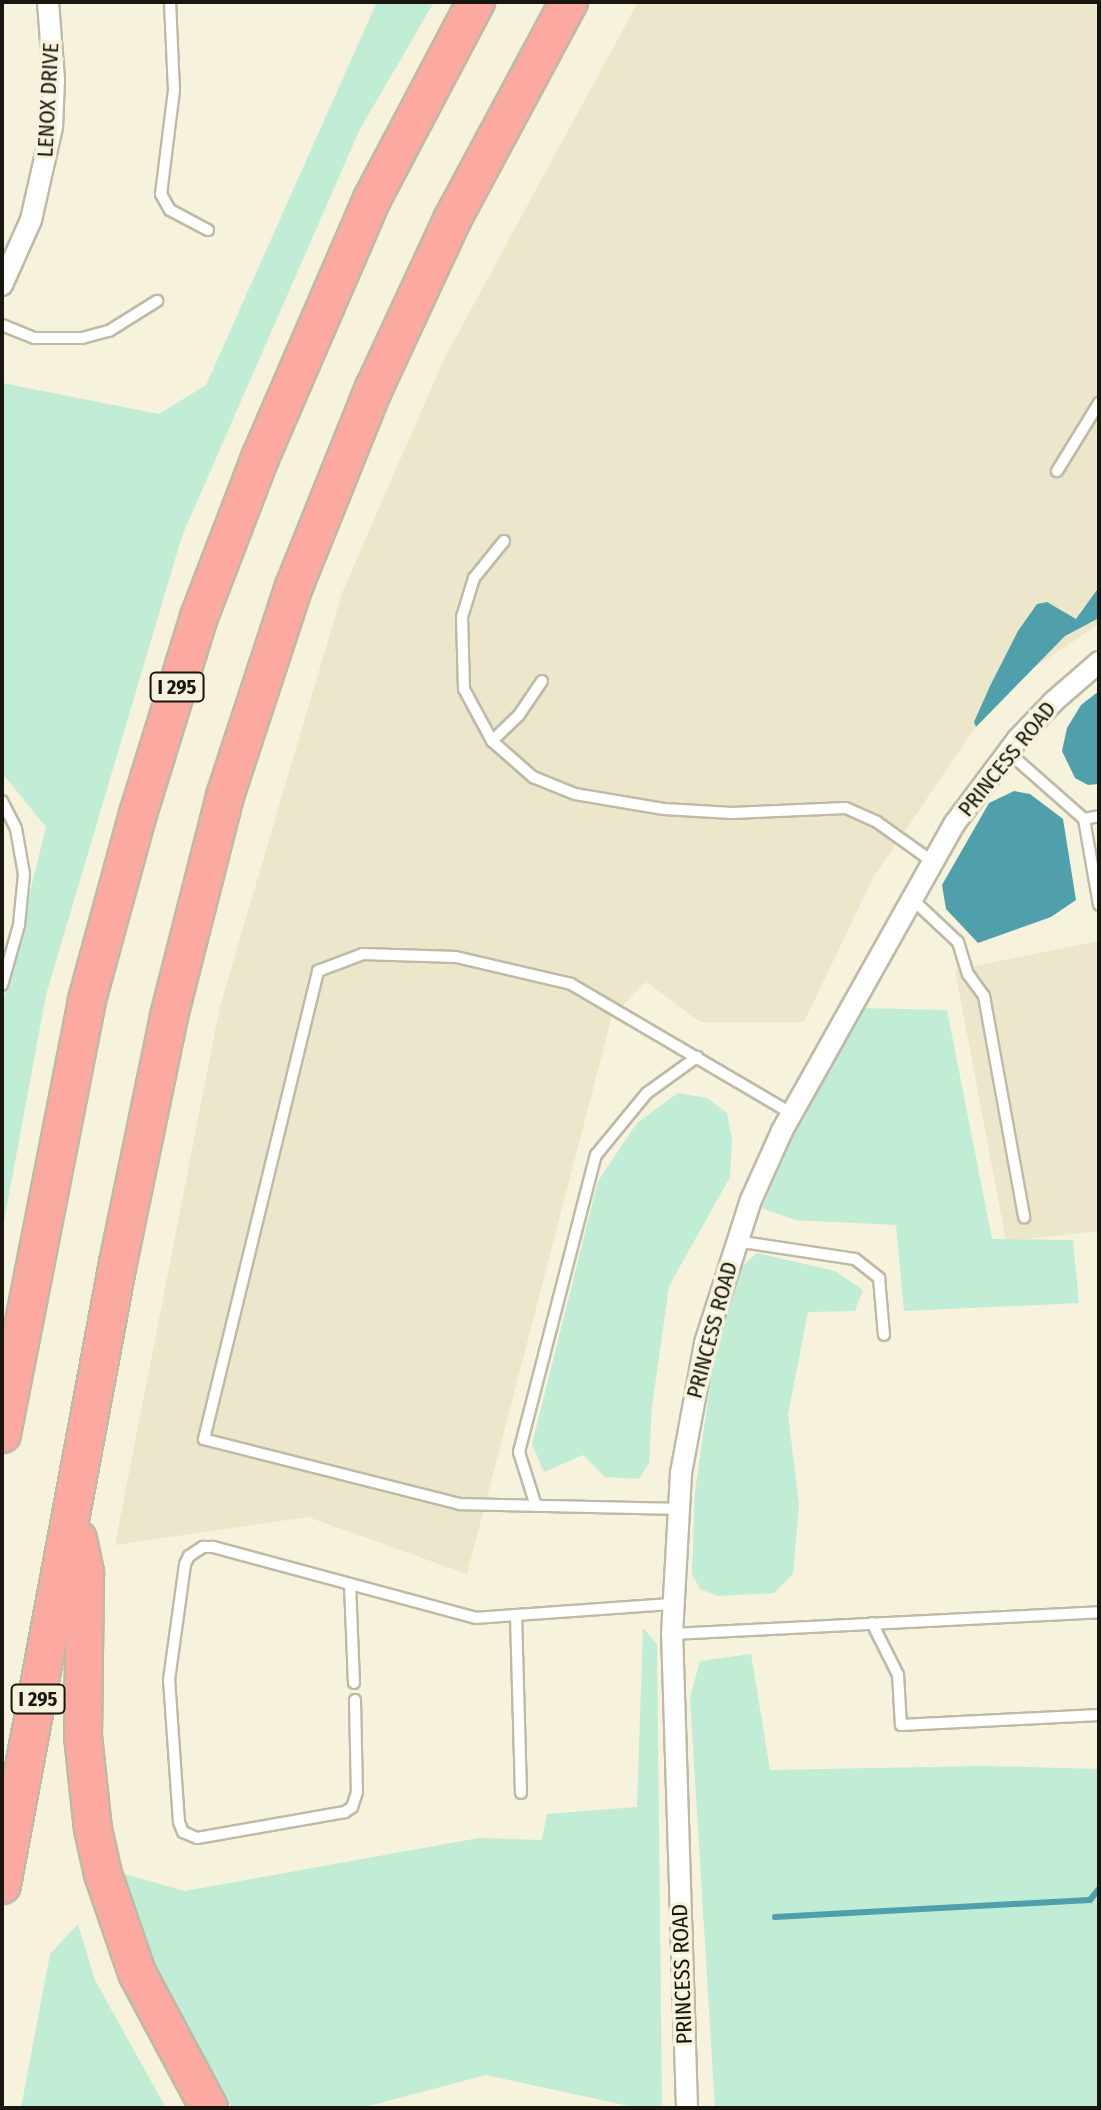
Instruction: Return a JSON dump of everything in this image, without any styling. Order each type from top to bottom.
[{"type":"highway","name":"I 295","points":[[2,1434],[87,1000],[138,814],[199,617],[260,458],[366,212],[476,2]]},
{"type":"highway","name":"I 295","points":[[2,1885],[118,1263],[169,1016],[213,841],[257,692],[321,516],[387,360],[453,218],[569,2]]},
{"type":"highway","points":[[73,1513],[85,1573],[83,1736],[87,1783],[103,1874],[137,1973],[209,2108]]},
{"type":"street","name":"LENOX DRIVE","points":[[2,285],[31,220],[52,127],[54,66],[48,2]]},
{"type":"street","name":"PRINCESS ROAD","points":[[687,2108],[672,1634],[677,1509],[689,1417],[705,1343],[736,1241],[791,1113],[955,823],[1008,752],[1053,702],[1099,662]]},
{"type":"lane","points":[[170,2],[174,90],[161,194],[170,210],[208,230]]},
{"type":"lane","points":[[2,325],[35,338],[82,338],[109,331],[157,301]]},
{"type":"lane","points":[[1057,471],[1099,403]]},
{"type":"lane","points":[[504,541],[474,578],[462,617],[464,689],[492,741],[533,777],[575,794],[664,809],[719,812],[846,808],[877,822],[933,862]]},
{"type":"lane","points":[[492,741],[519,715],[542,681]]},
{"type":"lane","points":[[1008,752],[1084,819],[1099,905]]},
{"type":"lane","points":[[2,801],[16,829],[24,874],[19,925],[2,985]]},
{"type":"lane","points":[[1084,819],[1099,816]]},
{"type":"lane","points":[[912,899],[958,942],[968,974],[984,996],[1024,1217]]},
{"type":"lane","points":[[677,1509],[460,1504],[204,1439],[318,971],[363,954],[456,957],[571,984],[791,1113]]},
{"type":"lane","points":[[536,1506],[519,1452],[596,1155],[647,1093],[697,1057]]},
{"type":"lane","points":[[736,1241],[855,1259],[879,1278],[884,1335]]},
{"type":"lane","points":[[355,1700],[357,1792],[352,1807],[345,1812],[197,1838],[183,1832],[179,1822],[169,1680],[185,1564],[189,1556],[203,1547],[213,1547],[476,1618],[673,1604]]},
{"type":"lane","points":[[350,1584],[354,1683]]},
{"type":"lane","points":[[672,1634],[1099,1612]]},
{"type":"lane","points":[[516,1615],[521,1793]]},
{"type":"lane","points":[[872,1623],[898,1675],[901,1725],[1099,1715]]},
{"type":"shaded area","points":[[638,2],[1099,2],[1099,624],[1032,669],[985,713],[873,878],[804,1022],[700,1022],[646,982],[612,1016],[467,1574],[308,1517],[115,1545],[220,1006],[342,593],[444,359]]},
{"type":"shaded area","points":[[1099,941],[1099,1231],[1006,1241],[955,970]]},
{"type":"green space","points":[[377,2],[434,2],[359,131],[182,536],[46,995],[2,1232],[2,1005],[46,827],[2,773],[2,383],[159,414],[206,385]]},
{"type":"green space","points":[[861,1008],[947,1010],[992,1239],[1073,1240],[1079,1303],[904,1311],[896,1225],[795,1220],[762,1208],[801,1118]]},
{"type":"green space","points":[[678,1093],[707,1098],[727,1113],[732,1140],[730,1177],[669,1286],[652,1406],[649,1463],[639,1479],[605,1477],[583,1455],[544,1472],[532,1444],[598,1181],[637,1123]]},
{"type":"green space","points":[[757,1253],[835,1271],[863,1290],[855,1311],[808,1312],[788,1414],[799,1505],[793,1574],[774,1593],[718,1596],[700,1589],[692,1574],[695,1492],[715,1350],[739,1269]]},
{"type":"green space","points":[[643,1628],[657,1644],[662,2108],[638,2108],[486,2075],[361,2108],[232,2108],[197,2051],[151,1960],[124,1874],[185,1891],[479,1838],[542,1840],[547,1814],[637,1807]]},
{"type":"green space","points":[[751,1654],[770,1770],[982,1766],[1099,1769],[1099,2108],[715,2108],[690,1697],[700,1661]]},
{"type":"green space","points":[[78,1924],[95,1980],[166,2108],[21,2108],[50,1954]]},
{"type":"water","points":[[1099,587],[1099,618],[1065,636],[976,727],[974,722],[990,686],[1018,631],[1037,604],[1047,602],[1076,619]]},
{"type":"water","points":[[1099,691],[1099,784],[1088,785],[1075,778],[1062,751],[1067,728],[1081,705]]},
{"type":"water","points":[[1014,791],[1030,794],[1063,819],[1076,900],[1051,917],[978,943],[946,909],[942,885],[989,803]]},
{"type":"waterway","points":[[775,1917],[1090,1900],[1099,1889]]}]
